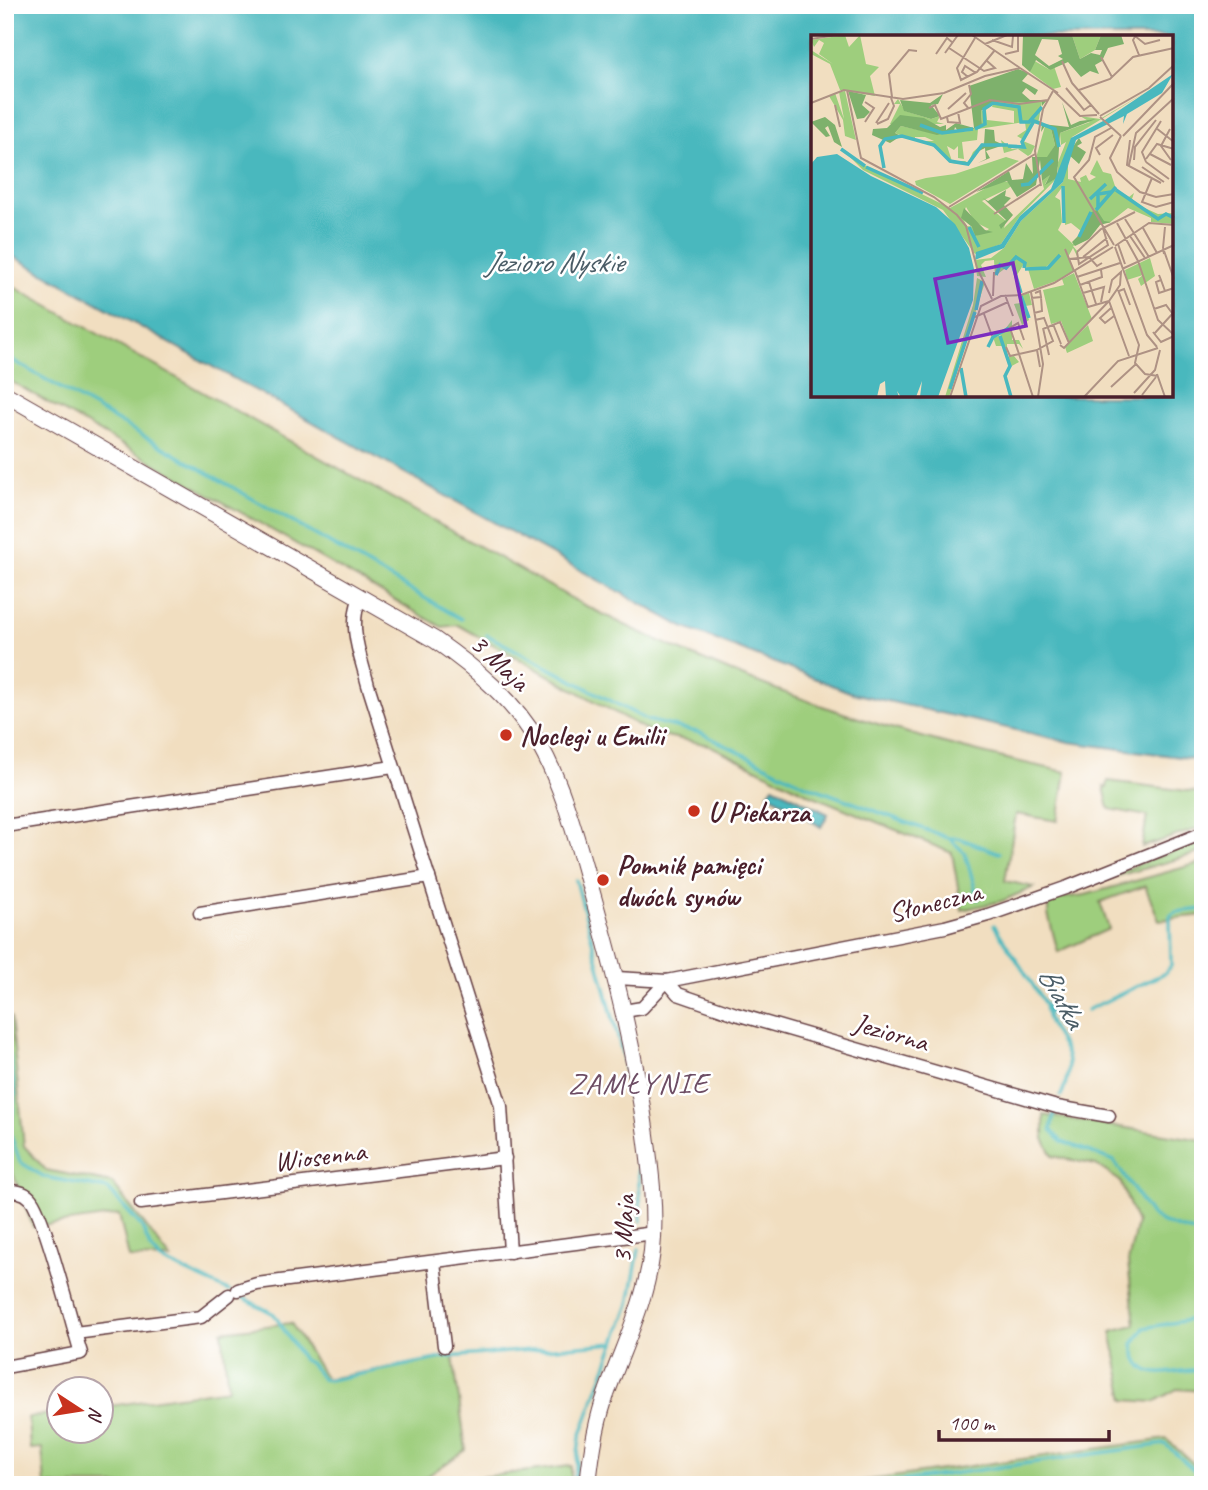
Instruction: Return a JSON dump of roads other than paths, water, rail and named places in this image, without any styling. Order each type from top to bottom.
[{"type":"street","name":"3 Maja","points":[[5,394],[360,597],[464,660],[511,705],[537,741],[564,799],[617,978],[645,1123],[654,1233],[639,1313],[600,1412],[588,1485]]},
{"type":"street","points":[[360,597],[353,621],[354,633],[393,767],[501,1106],[510,1252]]},
{"type":"street","points":[[5,826],[393,767]]},
{"type":"street","name":"Słoneczna","points":[[617,978],[667,981],[763,960],[907,935],[977,918],[1203,833]]},
{"type":"street","points":[[200,913],[429,877]]},
{"type":"street","points":[[624,1011],[642,1008],[667,981]]},
{"type":"street","name":"Jeziorna","points":[[667,981],[678,994],[736,1014],[1058,1107],[1109,1116]]},
{"type":"street","name":"Wiosenna","points":[[141,1203],[505,1158]]},
{"type":"street","points":[[5,1191],[22,1192],[32,1199],[41,1220],[81,1353],[5,1367]]},
{"type":"street","points":[[75,1333],[201,1317],[234,1292],[257,1284],[654,1233]]},
{"type":"street","points":[[434,1262],[444,1346]]},
{"type":"water","name":"Jezioro Nyskie","points":[[5,5],[1203,5],[1203,760],[1069,742],[852,693],[683,627],[5,252]]},
{"type":"water","points":[[773,786],[828,814],[821,827],[768,793]]},
{"type":"waterway","points":[[5,356],[461,619]]},
{"type":"waterway","points":[[487,635],[647,720],[701,733],[806,785],[948,838],[958,838],[999,853]]},
{"type":"waterway","name":"Białka","points":[[950,839],[965,853],[978,899]]},
{"type":"waterway","points":[[576,880],[623,1056],[638,1162],[641,1221]]},
{"type":"waterway","points":[[1087,1010],[1165,973],[1171,966],[1170,916],[1175,912],[1203,909]]},
{"type":"waterway","name":"Białka","points":[[994,925],[1045,1004],[1047,1017],[1066,1055],[1067,1079],[1061,1096]]},
{"type":"waterway","name":"Białka","points":[[1046,1005],[1050,1013]]},
{"type":"waterway","points":[[5,1052],[9,1054],[15,1093],[10,1133],[20,1162],[44,1177],[108,1189],[142,1227],[150,1247],[161,1260],[229,1291]]},
{"type":"waterway","name":"Białka","points":[[1054,1114],[1051,1130],[1061,1141],[1114,1161],[1151,1215],[1163,1223],[1203,1235]]},
{"type":"waterway","points":[[574,1485],[580,1437],[629,1304],[639,1249]]},
{"type":"waterway","points":[[236,1294],[274,1314],[303,1360],[311,1364],[322,1379],[329,1380],[448,1357],[615,1343]]},
{"type":"waterway","name":"Białka","points":[[1203,1313],[1194,1319],[1144,1328],[1133,1344],[1137,1358],[1150,1372],[1203,1370]]},
{"type":"waterway","points":[[872,1485],[1165,1444],[1203,1478]]},
{"type":"place","name":"Noclegi u Emilii","points":[[506,735]]},
{"type":"place","name":"U Piekarza","points":[[694,811]]},
{"type":"place","name":"Pomnik pamięci dwóch synów","points":[[603,880]]},
{"type":"district","name":"ZAMŁYNIE","points":[[639,1083]]}]
